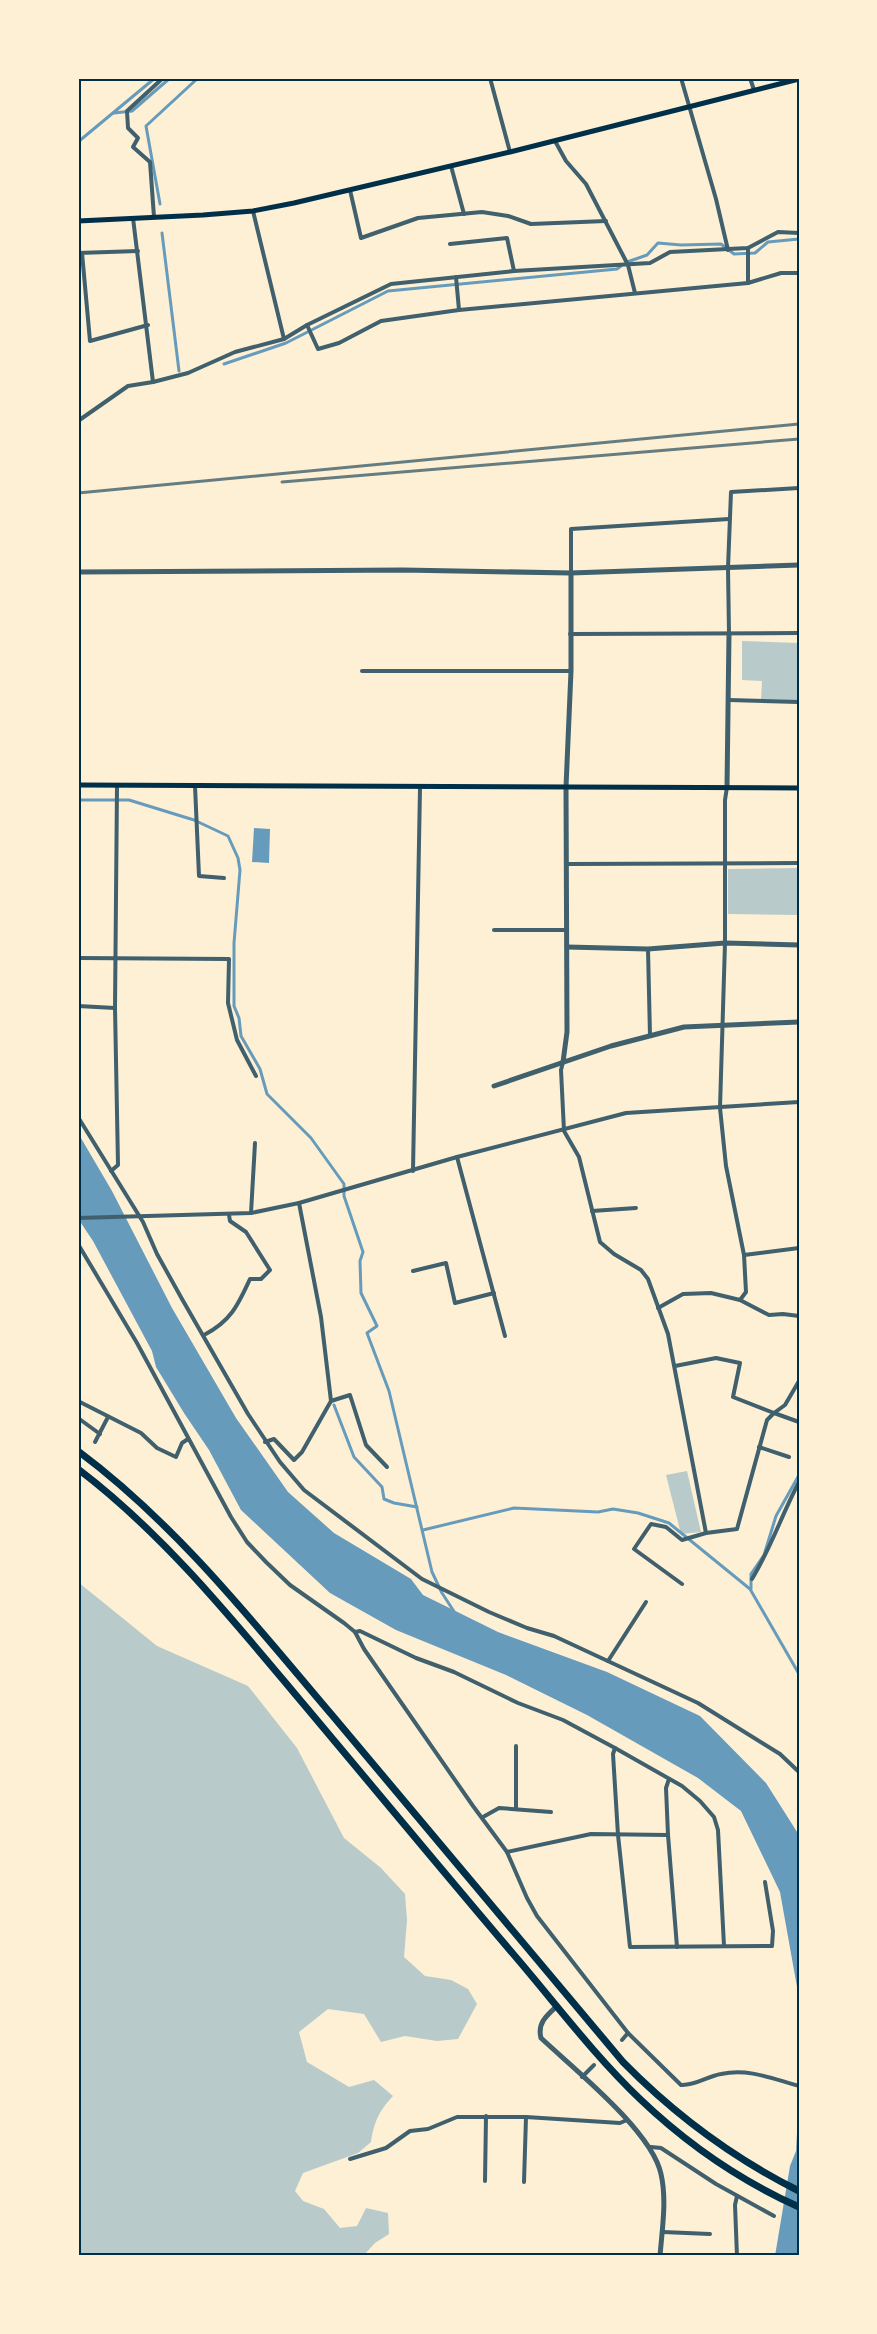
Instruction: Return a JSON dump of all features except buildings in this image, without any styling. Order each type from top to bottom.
[{"type":"highway","points":[[78,1451],[108,1474],[197,1558],[330,1712],[623,2062],[652,2092],[709,2138],[744,2162],[799,2191]]},
{"type":"highway","points":[[78,1468],[148,1529],[230,1616],[614,2072],[666,2122],[708,2155],[782,2200],[799,2207]]},
{"type":"main road","points":[[78,221],[253,211],[510,152],[799,79]]},
{"type":"main road","points":[[78,785],[799,788]]},
{"type":"street","points":[[154,217],[150,162],[133,147],[138,138],[128,128],[127,111],[163,78]]},
{"type":"street","points":[[490,78],[510,152]]},
{"type":"street","points":[[681,78],[728,250]]},
{"type":"street","points":[[750,78],[754,91]]},
{"type":"street","points":[[555,141],[567,161],[586,184],[606,221],[628,265],[635,293]]},
{"type":"street","points":[[451,166],[464,214]]},
{"type":"street","points":[[350,190],[361,238],[417,218],[482,212],[508,216],[531,224],[606,221]]},
{"type":"street","points":[[253,211],[284,339]]},
{"type":"street","points":[[133,218],[148,325],[153,382]]},
{"type":"street","points":[[78,421],[128,386],[188,373],[236,352],[284,339],[307,325],[391,284],[514,271],[650,263],[670,252],[748,248],[778,232],[799,233]]},
{"type":"street","points":[[450,244],[507,238],[514,271]]},
{"type":"street","points":[[748,248],[748,283]]},
{"type":"street","points":[[138,251],[80,253],[90,341],[148,325]]},
{"type":"street","points":[[307,325],[318,349],[339,343],[381,321],[459,310],[748,283],[781,273],[799,273]]},
{"type":"street","points":[[456,277],[459,310]]},
{"type":"street","points":[[740,1300],[746,1292],[744,1255],[726,1166],[720,1108],[729,700],[729,519],[732,492],[799,488]]},
{"type":"street","points":[[706,1533],[668,1334],[648,1279],[641,1269],[614,1254],[600,1242],[579,1157],[564,1131],[561,1070],[567,1032],[566,786],[571,529],[729,519]]},
{"type":"street","points":[[78,572],[403,570],[571,573],[799,565]]},
{"type":"street","points":[[570,634],[799,633]]},
{"type":"street","points":[[362,671],[570,671]]},
{"type":"street","points":[[729,700],[799,702]]},
{"type":"street","points":[[111,1171],[118,1165],[115,1008],[117,786]]},
{"type":"street","points":[[195,786],[199,876],[224,878]]},
{"type":"street","points":[[413,1171],[420,788]]},
{"type":"street","points":[[568,864],[799,863]]},
{"type":"street","points":[[495,930],[567,930]]},
{"type":"street","points":[[567,947],[648,949],[725,943],[799,945]]},
{"type":"street","points":[[648,949],[650,1036]]},
{"type":"street","points":[[78,958],[230,959],[228,1003],[237,1040],[256,1076]]},
{"type":"street","points":[[78,1006],[115,1008]]},
{"type":"street","points":[[494,1086],[563,1062],[684,1027],[799,1023]]},
{"type":"street","points":[[78,1218],[251,1214],[299,1203],[457,1157],[626,1113],[799,1102]]},
{"type":"street","points":[[78,1117],[139,1217],[162,1263],[265,1442],[314,1499],[422,1578],[489,1612],[527,1628],[554,1636],[698,1703],[780,1754],[799,1772]]},
{"type":"street","points":[[251,1214],[255,1143]]},
{"type":"street","points":[[457,1157],[505,1335]]},
{"type":"street","points":[[265,1442],[274,1438],[294,1461],[302,1452],[331,1401],[321,1317],[299,1203]]},
{"type":"street","points":[[592,1211],[636,1208]]},
{"type":"street","points":[[204,1335],[217,1328],[236,1310],[250,1279],[261,1279],[270,1270],[246,1232],[230,1221],[229,1215]]},
{"type":"street","points":[[78,1244],[137,1343],[231,1517],[247,1542],[290,1585],[355,1632],[364,1649],[507,1852],[537,1916],[628,2034],[681,2085],[738,2071],[751,2072],[799,2086]]},
{"type":"street","points":[[744,1255],[799,1248]]},
{"type":"street","points":[[413,1271],[446,1263],[455,1303],[494,1293]]},
{"type":"street","points":[[658,1308],[683,1294],[711,1293],[740,1300],[769,1315],[799,1316]]},
{"type":"street","points":[[675,1366],[716,1358],[740,1363],[733,1397],[799,1422]]},
{"type":"street","points":[[682,1584],[634,1549],[651,1524],[666,1527],[682,1540],[706,1533],[737,1529],[767,1420],[785,1405],[799,1381]]},
{"type":"street","points":[[331,1401],[350,1395],[366,1445],[387,1467]]},
{"type":"street","points":[[78,1401],[141,1433],[157,1448],[176,1457],[182,1443],[188,1439]]},
{"type":"street","points":[[95,1442],[108,1417]]},
{"type":"street","points":[[78,1418],[100,1434]]},
{"type":"street","points":[[759,1447],[789,1457]]},
{"type":"street","points":[[752,1579],[767,1555],[787,1504],[799,1482]]},
{"type":"street","points":[[608,1661],[646,1602]]},
{"type":"street","points":[[355,1632],[360,1631],[416,1658],[454,1672],[563,1720],[682,1786],[700,1801],[714,1817],[718,1830],[724,1946]]},
{"type":"street","points":[[516,1746],[516,1809]]},
{"type":"street","points":[[615,1748],[613,1754],[618,1835],[630,1947],[772,1946],[773,1931],[765,1882]]},
{"type":"street","points":[[669,1779],[666,1788],[668,1835],[677,1947]]},
{"type":"street","points":[[483,1817],[499,1808],[551,1812]]},
{"type":"street","points":[[507,1852],[591,1834],[668,1835]]},
{"type":"street","points":[[557,2006],[541,2024],[539,2031],[541,2038],[627,2120],[651,2147],[661,2173],[663,2190],[660,2256]]},
{"type":"street","points":[[622,2040],[628,2034]]},
{"type":"street","points":[[582,2077],[594,2065]]},
{"type":"street","points":[[484,2181],[486,2116]]},
{"type":"street","points":[[350,2159],[386,2148],[410,2131],[428,2129],[457,2117],[526,2117],[620,2124],[627,2120]]},
{"type":"street","points":[[524,2182],[526,2117]]},
{"type":"street","points":[[651,2147],[661,2148],[737,2196],[774,2216]]},
{"type":"street","points":[[737,2196],[735,2205],[737,2256]]},
{"type":"street","points":[[662,2232],[710,2234]]},
{"type":"shaded area","points":[[742,641],[799,643],[799,701],[761,700],[762,681],[742,680]]},
{"type":"shaded area","points":[[799,868],[799,915],[728,914],[728,869]]},
{"type":"shaded area","points":[[687,1471],[701,1532],[681,1534],[666,1475]]},
{"type":"shaded area","points":[[78,1582],[157,1646],[248,1686],[297,1748],[344,1838],[381,1868],[405,1894],[407,1920],[404,1957],[425,1976],[451,1980],[468,1989],[477,2004],[458,2039],[437,2041],[405,2036],[381,2042],[364,2014],[328,2009],[299,2032],[307,2062],[349,2087],[374,2080],[393,2096],[378,2117],[371,2142],[358,2153],[303,2173],[295,2191],[303,2201],[324,2209],[340,2228],[357,2226],[366,2208],[388,2213],[389,2234],[375,2243],[363,2256],[78,2256]]},
{"type":"water","points":[[254,828],[270,829],[269,863],[252,862]]},
{"type":"water","points":[[78,1133],[112,1191],[172,1308],[236,1418],[288,1492],[334,1533],[411,1579],[423,1595],[498,1632],[607,1672],[700,1716],[766,1783],[799,1835],[799,1998],[780,1892],[741,1811],[698,1778],[587,1715],[506,1675],[396,1630],[330,1593],[241,1510],[209,1450],[156,1367],[152,1351],[81,1223],[78,1210]]},
{"type":"water","points":[[799,2097],[799,2256],[775,2256],[790,2166],[796,2151]]},
{"type":"waterway","points":[[78,142],[155,78]]},
{"type":"waterway","points":[[114,113],[132,111],[170,78]]},
{"type":"waterway","points":[[160,204],[146,126],[198,78]]},
{"type":"waterway","points":[[162,233],[179,371]]},
{"type":"waterway","points":[[627,262],[647,255],[658,243],[721,244],[734,254],[755,253],[768,242],[799,239]]},
{"type":"waterway","points":[[224,364],[286,343],[388,291],[617,269],[621,266]]},
{"type":"waterway","points":[[78,800],[129,800],[194,820],[228,836],[238,858],[240,870],[234,943],[234,1006],[239,1018],[241,1036],[260,1069],[267,1094],[311,1138],[344,1184],[344,1196],[363,1252],[360,1261],[361,1293],[377,1326],[367,1333],[389,1391],[432,1572],[455,1613]]},
{"type":"waterway","points":[[334,1405],[354,1457],[382,1487],[384,1499],[417,1507]]},
{"type":"waterway","points":[[751,1589],[751,1574],[764,1555],[776,1516],[799,1475]]},
{"type":"waterway","points":[[423,1530],[514,1508],[598,1512],[613,1509],[638,1513],[669,1523],[750,1589],[799,1674]]},
{"type":"railway","points":[[78,493],[799,424]]},
{"type":"railway","points":[[282,482],[799,439]]}]
